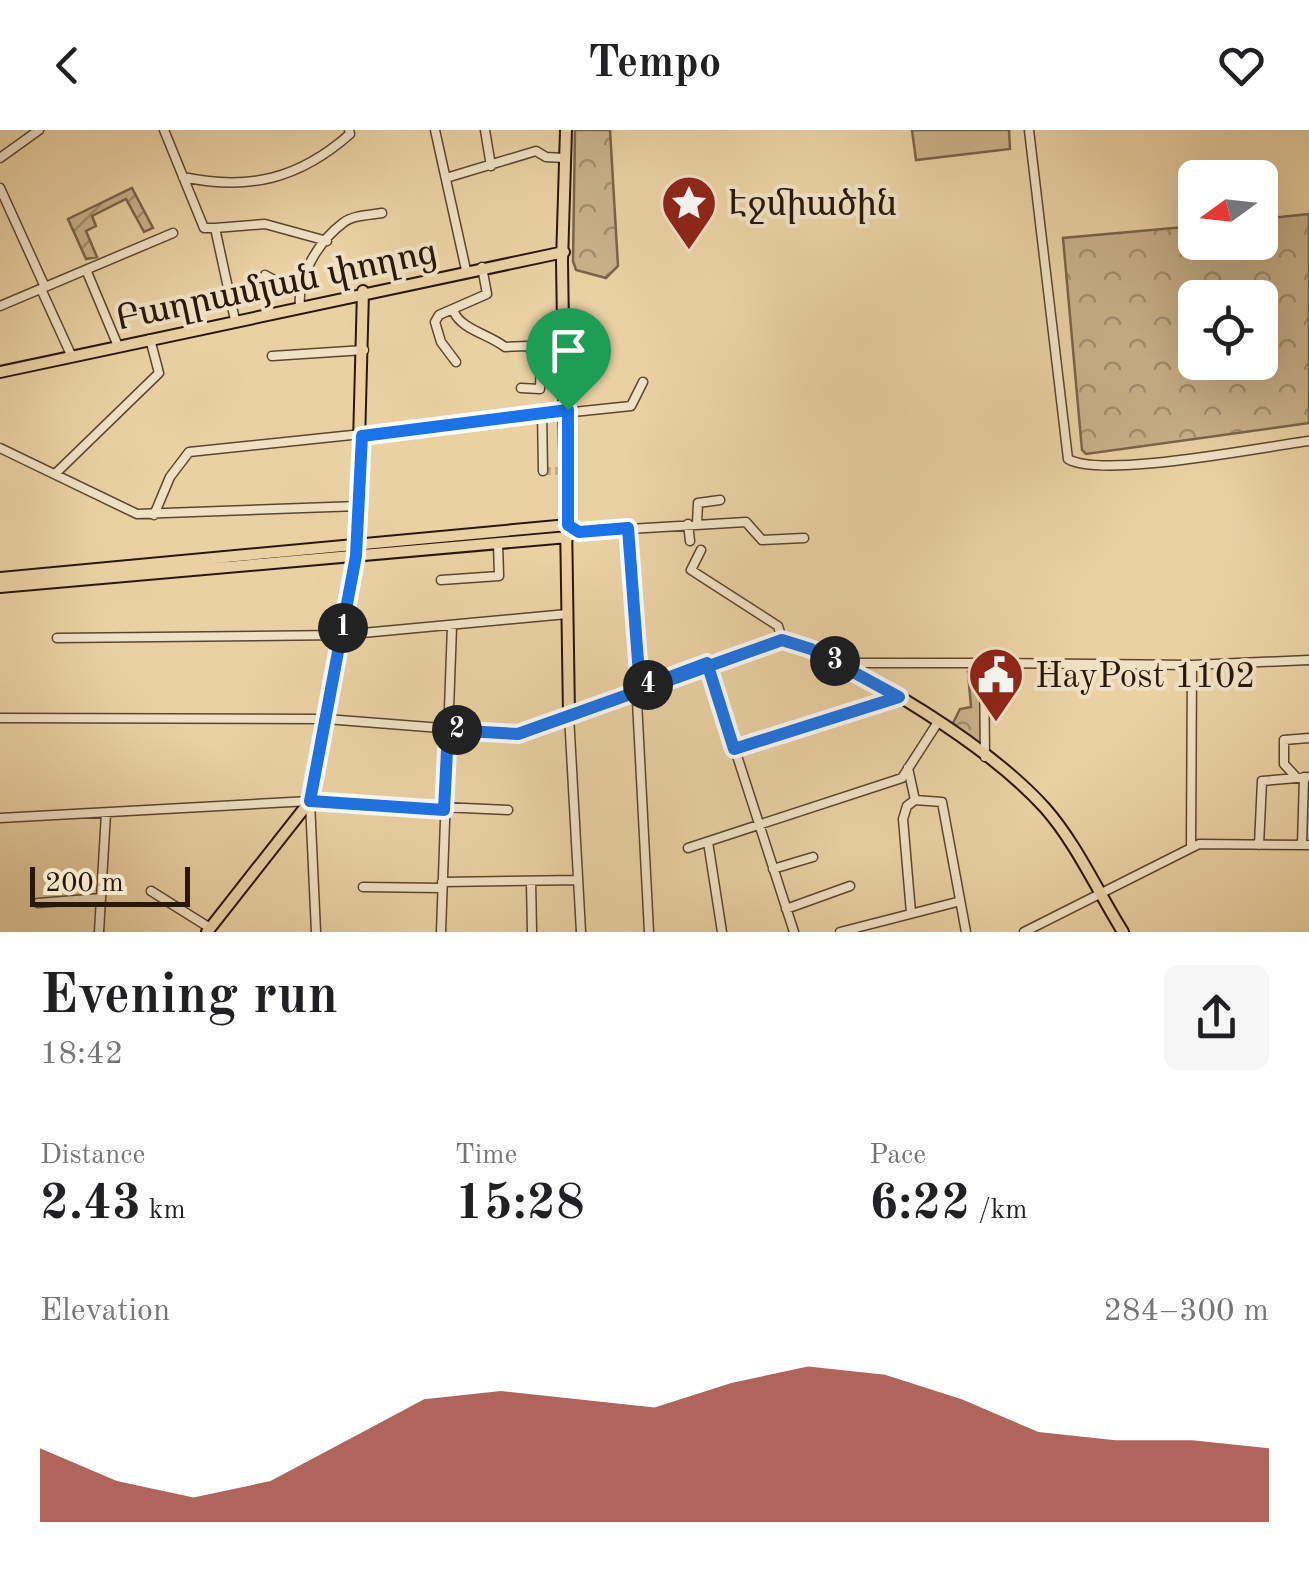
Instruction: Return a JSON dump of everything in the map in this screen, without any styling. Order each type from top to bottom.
[{"type":"main road","points":[[566,130],[568,410],[564,472],[572,531],[567,614],[570,715],[707,663],[782,640],[838,663],[899,697],[985,757],[1045,808],[1122,932]]},
{"type":"main road","name":"Բաղրամյան փողոց","points":[[0,372],[564,252]]},
{"type":"main road","points":[[208,930],[310,801],[356,551],[363,292]]},
{"type":"main road","points":[[356,551],[498,543],[572,531]]},
{"type":"main road","points":[[0,587],[86,575],[572,531]]},
{"type":"main road","points":[[0,578],[86,575]]},
{"type":"street","points":[[0,158],[39,130]]},
{"type":"street","points":[[164,130],[204,228],[265,224],[328,241]]},
{"type":"street","points":[[182,176],[236,184],[282,178],[334,148],[350,134],[349,130]]},
{"type":"street","points":[[435,130],[466,270]]},
{"type":"street","points":[[485,130],[491,166]]},
{"type":"street","points":[[1029,130],[1068,459],[1080,466],[1141,464],[1309,441]]},
{"type":"street","points":[[446,178],[536,151],[546,157],[565,158]]},
{"type":"street","points":[[0,188],[72,357]]},
{"type":"street","points":[[300,306],[299,293],[312,259],[351,218],[382,213]]},
{"type":"street","points":[[215,228],[235,320]]},
{"type":"street","points":[[0,306],[173,232]]},
{"type":"street","points":[[456,362],[441,342],[434,322],[439,315],[454,312],[487,294],[482,267]]},
{"type":"street","points":[[86,272],[118,346]]},
{"type":"street","points":[[266,275],[299,293]]},
{"type":"street","points":[[454,312],[462,325],[492,336],[505,348],[527,346],[541,359],[566,358]]},
{"type":"street","points":[[55,474],[159,372],[150,339]]},
{"type":"street","points":[[272,356],[364,350]]},
{"type":"street","points":[[521,388],[540,389],[541,359]]},
{"type":"street","points":[[154,515],[170,477],[188,452],[362,436],[542,412],[630,406],[644,382]]},
{"type":"street","points":[[542,412],[544,472]]},
{"type":"street","points":[[0,448],[137,514],[359,506]]},
{"type":"street","points":[[690,540],[698,503],[720,500]]},
{"type":"street","points":[[572,531],[746,522],[762,540],[804,538]]},
{"type":"street","points":[[628,528],[640,688],[648,932]]},
{"type":"street","points":[[441,580],[499,576],[498,543]]},
{"type":"street","points":[[701,550],[691,570],[778,626],[782,640]]},
{"type":"street","points":[[57,638],[342,635],[567,614]]},
{"type":"street","points":[[441,932],[452,626]]},
{"type":"street","points":[[838,663],[1192,665],[1309,660]]},
{"type":"street","points":[[984,662],[985,757]]},
{"type":"street","points":[[707,663],[794,932]]},
{"type":"street","points":[[1191,848],[1192,665]]},
{"type":"street","points":[[734,749],[899,697]]},
{"type":"street","points":[[0,718],[326,720],[518,734],[570,715],[581,932]]},
{"type":"street","points":[[688,848],[902,778],[938,722]]},
{"type":"street","points":[[1303,777],[1284,764],[1284,740],[1309,738]]},
{"type":"street","points":[[908,768],[916,800]]},
{"type":"street","points":[[1260,844],[1262,782],[1303,777]]},
{"type":"street","points":[[1024,932],[1191,848],[1306,845],[1303,777]]},
{"type":"street","points":[[912,913],[903,819],[907,806],[916,800],[942,802],[966,932]]},
{"type":"street","points":[[310,801],[316,932]]},
{"type":"street","points":[[0,818],[310,801],[508,810]]},
{"type":"street","points":[[99,932],[106,813]]},
{"type":"street","points":[[708,842],[722,932]]},
{"type":"street","points":[[772,868],[813,856]]},
{"type":"street","points":[[363,887],[578,880]]},
{"type":"street","points":[[531,881],[532,932]]},
{"type":"street","points":[[786,908],[850,886]]},
{"type":"street","points":[[150,891],[208,930]]},
{"type":"street","points":[[38,902],[101,898]]},
{"type":"street","points":[[840,932],[958,902]]},
{"type":"green space","points":[[575,130],[610,130],[618,266],[606,278],[576,270],[573,261]]},
{"type":"green space","points":[[912,130],[1009,130],[1010,149],[916,160]]},
{"type":"green space","points":[[132,188],[153,228],[144,232],[126,199],[92,216],[96,226],[86,231],[97,257],[86,259],[68,219]]},
{"type":"green space","points":[[1309,214],[1309,423],[1086,454],[1082,450],[1063,238],[1178,228],[1178,260],[1278,260],[1278,217]]},
{"type":"green space","points":[[980,671],[981,747],[951,727],[960,709],[971,707],[968,672]]},
{"type":"tunnel","points":[[543,471],[559,471]]},
{"type":"place","name":"Էջմիածին","points":[[689,252]]},
{"type":"place","name":"HayPost 1102","points":[[996,724]]},
{"type":"route","points":[[568,410],[362,436],[356,556],[310,801],[444,810],[448,730],[518,734],[707,663],[782,640],[811,649],[899,697],[734,749],[707,663],[640,688],[628,528],[579,532],[568,525],[568,410]]}]
